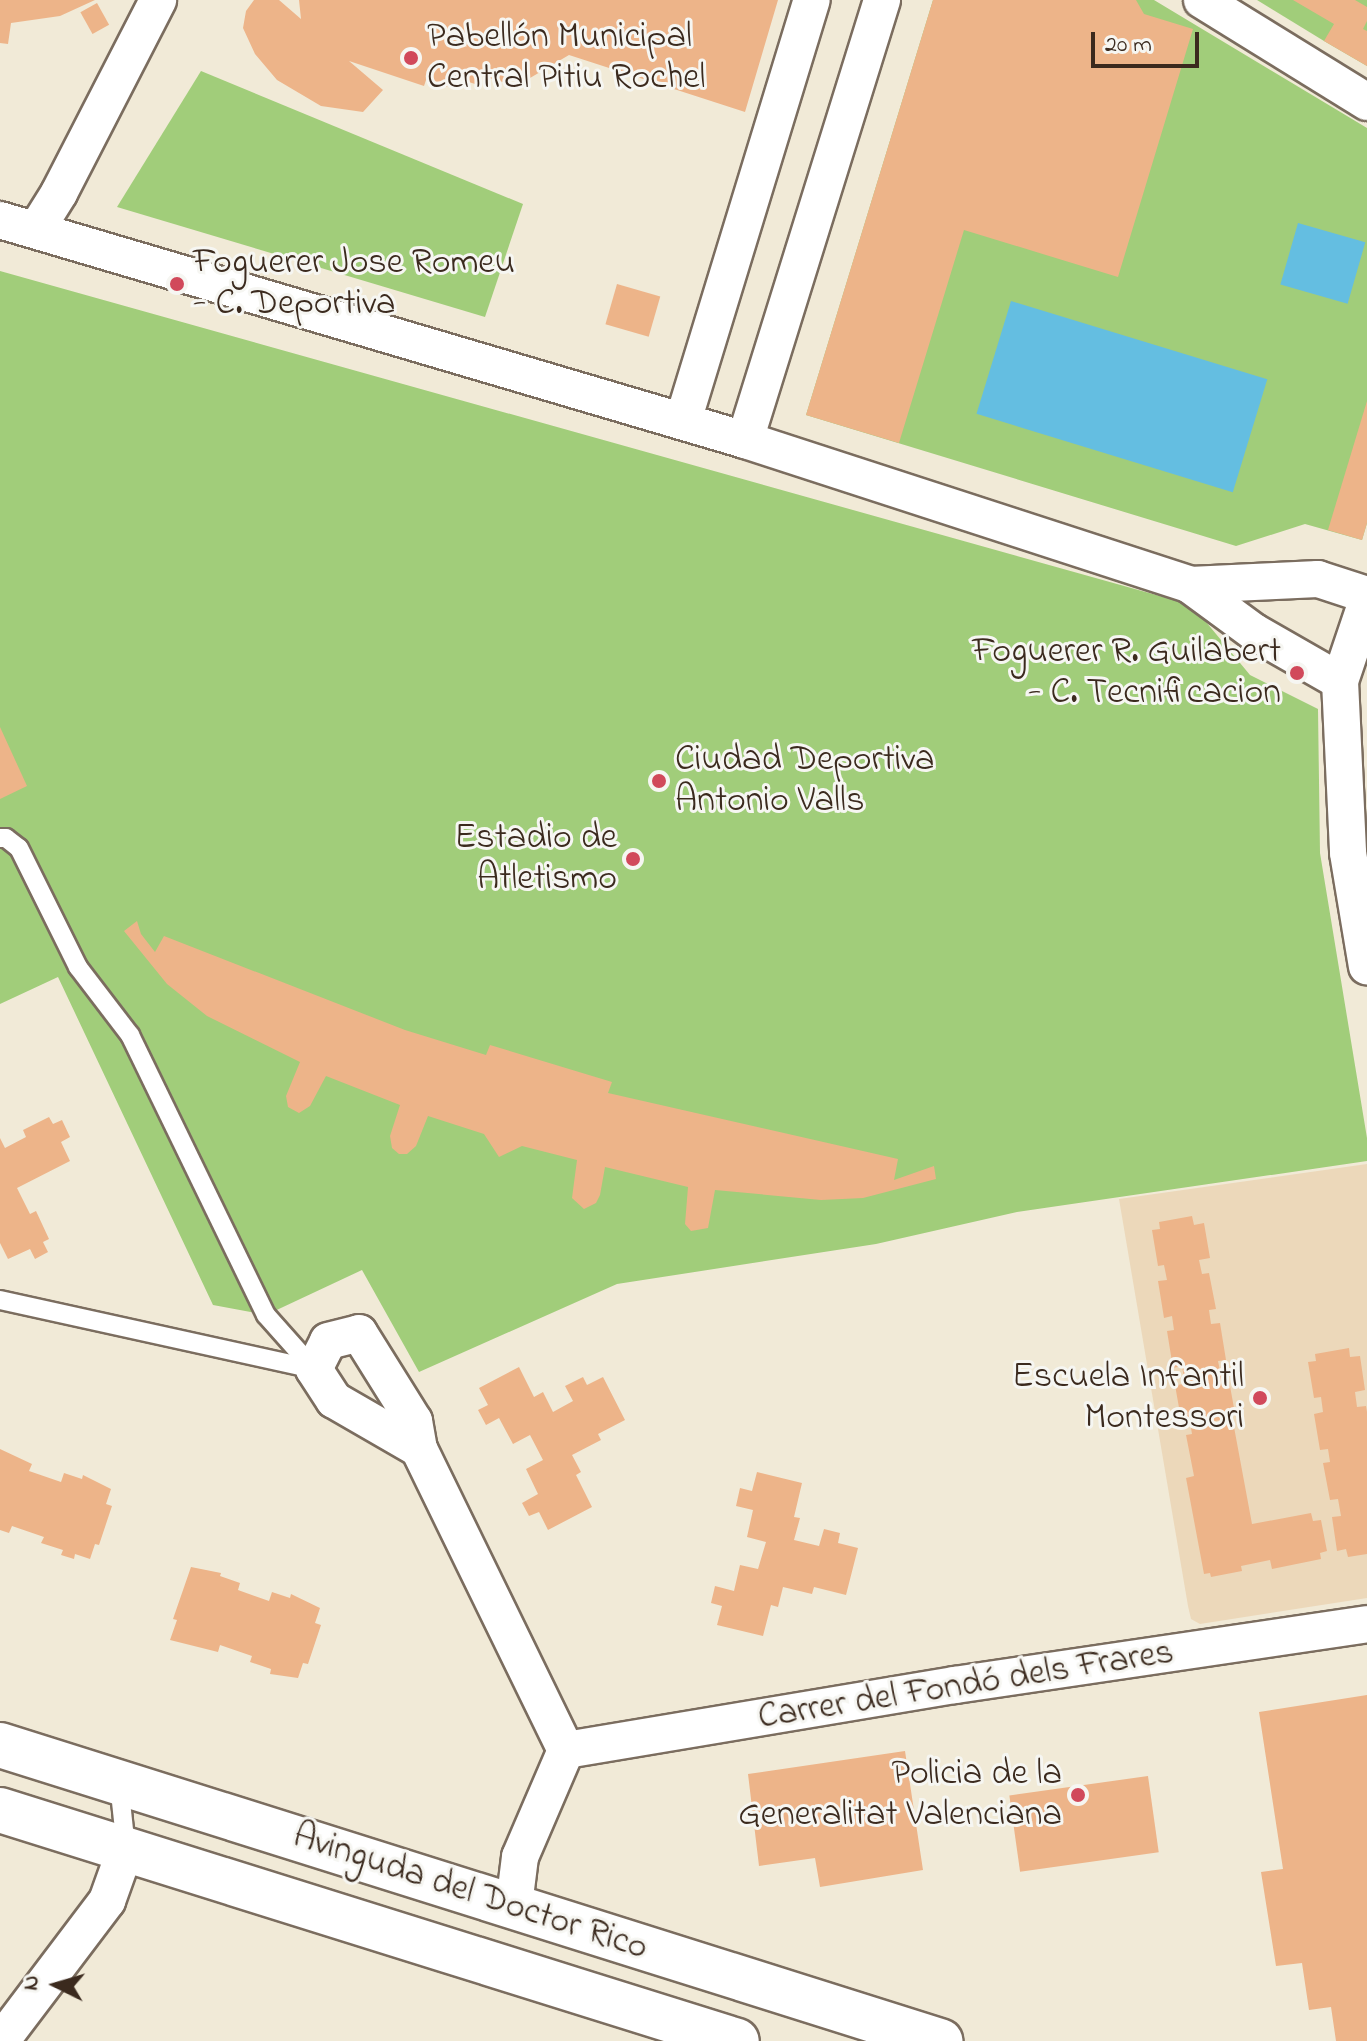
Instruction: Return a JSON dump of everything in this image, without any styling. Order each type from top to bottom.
[{"type":"street","points":[[36,230],[74,165],[158,0]]},
{"type":"street","points":[[683,421],[812,0]]},
{"type":"street","points":[[745,440],[882,0]]},
{"type":"street","points":[[1202,0],[1367,102]]},
{"type":"street","points":[[0,220],[745,440],[1190,585],[1254,632],[1340,681]]},
{"type":"street","points":[[1190,585],[1318,579],[1367,598],[1340,681],[1348,853],[1367,966]]},
{"type":"street","points":[[419,1449],[334,1400],[314,1369],[328,1341],[359,1333],[414,1421],[419,1449],[566,1750],[520,1857],[514,1905]]},
{"type":"street","name":"Carrer del Fondó dels Frares","points":[[566,1750],[955,1685],[1367,1624]]},
{"type":"street","name":"Avinguda del Doctor Rico","points":[[0,1745],[514,1905],[928,2039]]},
{"type":"street","name":"Avinguda del Doctor Rico","points":[[0,1810],[737,2041]]},
{"type":"street","points":[[1,2041],[107,1901],[126,1848]]},
{"type":"lane","points":[[0,838],[6,838],[19,848],[78,967],[130,1035],[266,1315],[314,1369]]},
{"type":"lane","points":[[0,1300],[314,1369]]},
{"type":"lane","points":[[119,1782],[126,1848]]},
{"type":"shaded area","name":"Escuela Infantil Montessori","points":[[1367,1164],[1367,1598],[1200,1624],[1191,1619],[1188,1606],[1119,1199]]},
{"type":"green space","points":[[933,0],[1154,0],[1367,128],[1367,523],[1362,540],[1305,524],[1236,546],[806,415]]},
{"type":"green space","points":[[1257,0],[1367,0],[1367,66],[1324,41]]},
{"type":"green space","points":[[201,71],[523,204],[485,317],[117,207]]},
{"type":"green space","name":"Estadio de Atletismo","points":[[0,271],[1192,605],[1250,675],[1318,709],[1320,853],[1367,1138],[1367,1161],[1017,1212],[876,1244],[617,1284],[419,1372],[362,1270],[266,1315],[213,1305],[58,977],[0,1004]]},
{"type":"water","points":[[1298,223],[1365,242],[1348,304],[1280,285]]},
{"type":"water","points":[[1011,301],[1267,379],[1233,492],[977,414]]},
{"type":"building","points":[[0,0],[95,0],[60,16],[11,23],[8,44],[0,43]]},
{"type":"building","name":"Pabellón Municipal Central Pitiu Rochel","points":[[254,0],[279,0],[301,19],[299,0],[778,0],[745,112],[569,55],[530,78],[507,71],[503,82],[478,75],[475,84],[450,76],[447,87],[426,80],[424,86],[349,61],[383,90],[363,112],[321,106],[277,80],[255,54],[243,28],[246,11]]},
{"type":"building","points":[[933,0],[1136,0],[1144,14],[1193,29],[1118,277],[964,230],[899,443],[806,415]]},
{"type":"building","points":[[1293,0],[1355,0],[1367,7],[1367,21],[1363,29],[1367,31],[1367,66],[1324,41],[1334,24]]},
{"type":"building","points":[[97,3],[109,25],[93,34],[80,12]]},
{"type":"building","points":[[617,284],[660,296],[649,337],[605,324]]},
{"type":"building","points":[[1367,401],[1367,523],[1362,540],[1328,530]]},
{"type":"building","points":[[0,727],[27,786],[0,799]]},
{"type":"building","points":[[137,921],[141,934],[155,952],[164,936],[405,1030],[486,1055],[490,1045],[612,1082],[608,1093],[898,1159],[894,1180],[934,1166],[936,1179],[863,1198],[821,1200],[715,1190],[708,1228],[691,1231],[685,1224],[688,1187],[605,1167],[596,1203],[584,1209],[572,1198],[577,1160],[522,1146],[499,1157],[484,1134],[428,1116],[416,1146],[407,1154],[399,1154],[392,1148],[390,1136],[400,1105],[326,1076],[310,1106],[299,1113],[288,1107],[286,1096],[300,1062],[207,1016],[167,984],[124,931]]},
{"type":"building","points":[[49,1117],[53,1124],[62,1120],[70,1137],[61,1142],[70,1161],[17,1188],[30,1214],[36,1211],[49,1239],[43,1242],[48,1252],[35,1259],[30,1249],[8,1259],[0,1243],[0,1138],[5,1148],[26,1137],[23,1130]]},
{"type":"building","points":[[1192,1216],[1194,1225],[1204,1223],[1210,1258],[1199,1260],[1202,1274],[1209,1273],[1216,1309],[1209,1310],[1211,1324],[1220,1323],[1226,1360],[1218,1361],[1221,1376],[1228,1375],[1234,1408],[1226,1409],[1227,1419],[1191,1425],[1190,1417],[1181,1419],[1175,1385],[1185,1384],[1182,1366],[1173,1368],[1167,1331],[1174,1330],[1172,1316],[1164,1318],[1158,1281],[1167,1280],[1164,1265],[1158,1266],[1152,1230],[1160,1229],[1159,1222]]},
{"type":"building","points":[[1349,1348],[1350,1357],[1360,1356],[1365,1390],[1355,1392],[1357,1407],[1366,1406],[1367,1412],[1367,1554],[1348,1557],[1346,1549],[1337,1551],[1332,1517],[1341,1516],[1338,1499],[1330,1500],[1323,1463],[1330,1462],[1328,1449],[1320,1450],[1314,1414],[1323,1412],[1321,1397],[1314,1398],[1308,1362],[1316,1361],[1315,1354]]},
{"type":"building","points":[[519,1367],[534,1397],[543,1392],[553,1412],[573,1401],[565,1386],[583,1377],[587,1385],[603,1377],[625,1420],[598,1434],[601,1440],[572,1455],[581,1472],[576,1475],[592,1507],[548,1530],[539,1512],[529,1516],[522,1503],[538,1494],[526,1469],[543,1460],[530,1435],[513,1444],[499,1418],[486,1425],[478,1410],[488,1405],[479,1388]]},
{"type":"building","points":[[1228,1421],[1229,1428],[1234,1427],[1252,1524],[1311,1513],[1313,1521],[1321,1520],[1327,1551],[1320,1553],[1321,1559],[1272,1569],[1270,1560],[1241,1566],[1242,1571],[1211,1577],[1210,1573],[1204,1574],[1186,1478],[1194,1476],[1186,1435],[1192,1434],[1191,1428]]},
{"type":"building","points":[[0,1449],[32,1464],[29,1471],[61,1482],[64,1473],[82,1479],[83,1475],[111,1489],[106,1504],[112,1506],[99,1545],[95,1544],[90,1559],[75,1554],[74,1559],[61,1555],[63,1550],[41,1543],[44,1537],[12,1526],[9,1533],[0,1530]]},
{"type":"building","points":[[757,1472],[802,1483],[794,1517],[800,1518],[794,1540],[819,1546],[824,1529],[840,1533],[838,1543],[858,1548],[846,1595],[814,1587],[812,1594],[783,1587],[778,1607],[771,1605],[763,1636],[717,1625],[722,1606],[711,1603],[715,1586],[734,1591],[740,1565],[758,1569],[766,1542],[747,1537],[753,1510],[736,1506],[740,1488],[752,1491]]},
{"type":"building","points":[[191,1567],[221,1573],[220,1576],[240,1583],[238,1590],[269,1601],[272,1592],[290,1598],[291,1594],[320,1608],[315,1623],[321,1625],[308,1664],[303,1663],[298,1678],[270,1674],[271,1669],[250,1662],[252,1656],[220,1645],[218,1652],[170,1640],[177,1620],[173,1619]]},
{"type":"building","points":[[1367,1695],[1367,2041],[1336,2041],[1331,2007],[1309,2010],[1302,1963],[1276,1966],[1261,1872],[1283,1869],[1259,1712]]},
{"type":"building","points":[[905,1751],[923,1870],[820,1887],[815,1858],[759,1866],[748,1774]]},
{"type":"building","points":[[1148,1776],[1159,1852],[1020,1872],[1009,1795]]},
{"type":"place","name":"Pabellón Municipal Central Pitiu Rochel","points":[[411,58]]},
{"type":"place","name":"Foguerer Jose Romeu - C. Deportiva","points":[[177,284]]},
{"type":"place","name":"Foguerer R. Guilabert - C. Tecnificacion","points":[[1297,673]]},
{"type":"place","name":"Ciudad Deportiva Antonio Valls","points":[[659,781]]},
{"type":"place","name":"Estadio de Atletismo","points":[[633,859]]},
{"type":"place","name":"Escuela Infantil Montessori","points":[[1260,1398]]},
{"type":"place","name":"Policia de la Generalitat Valenciana","points":[[1078,1795]]}]
